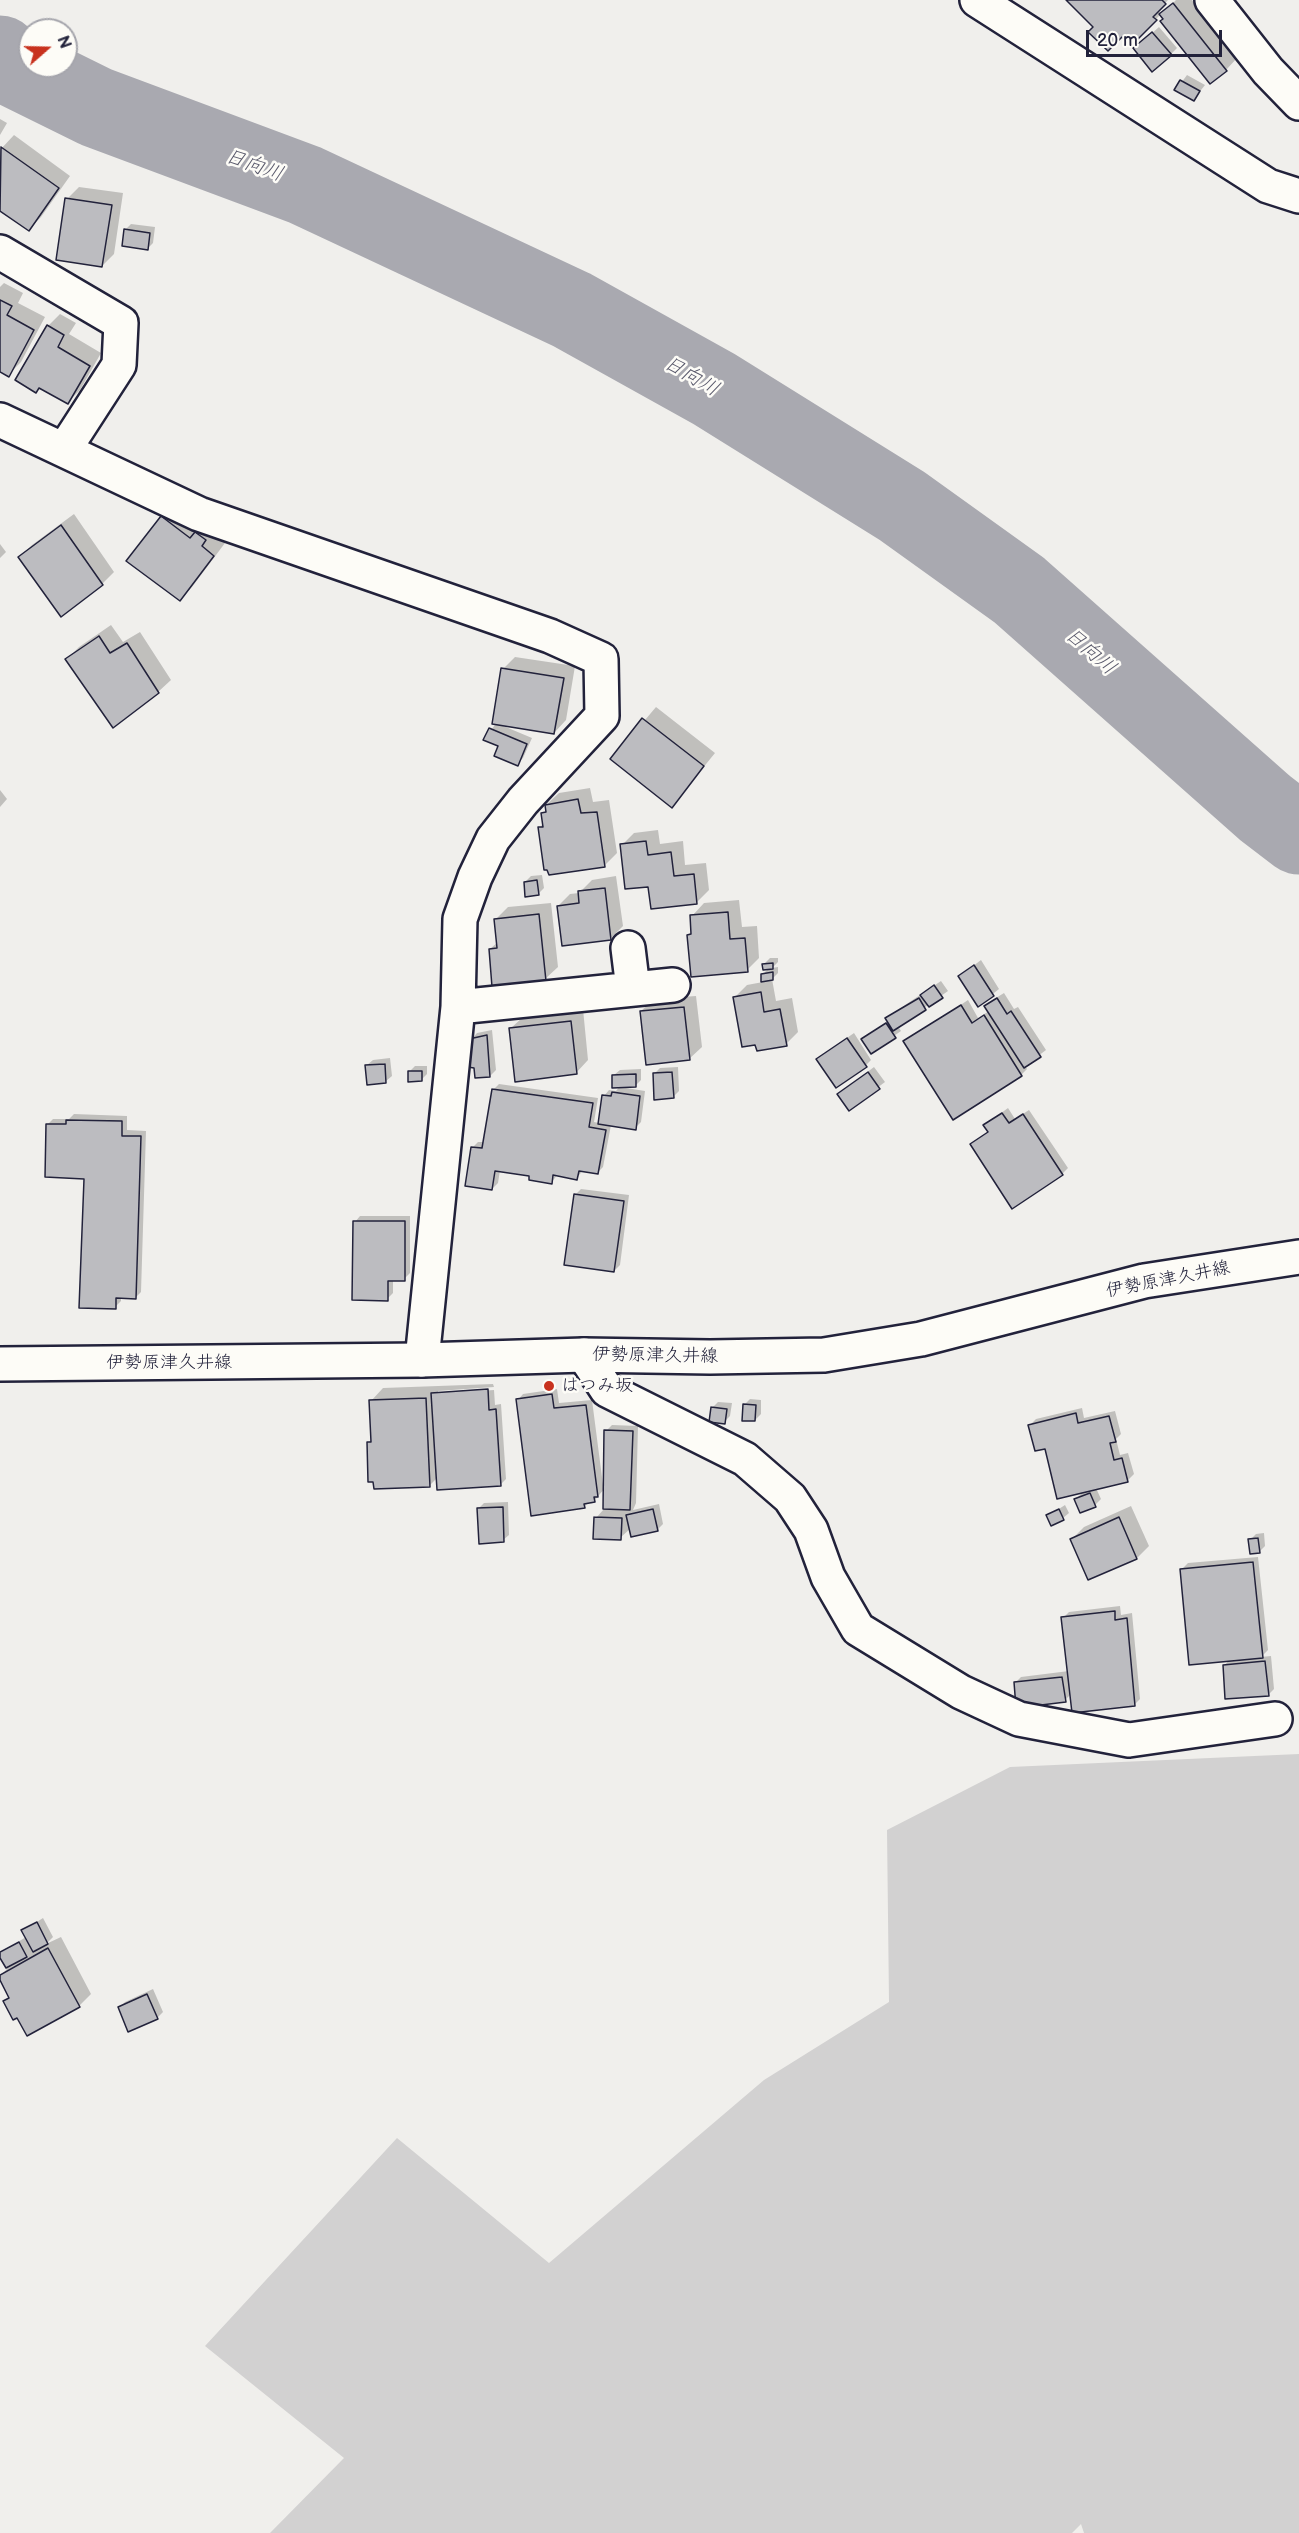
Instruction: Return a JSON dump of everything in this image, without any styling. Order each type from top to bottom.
[{"type":"street","points":[[977,0],[1268,186],[1299,196]]},
{"type":"street","points":[[1212,0],[1268,72],[1299,103]]},
{"type":"street","points":[[0,252],[121,323],[118,365],[64,450]]},
{"type":"street","points":[[0,420],[200,514],[550,636],[601,659],[602,716],[523,801],[493,839],[475,877],[460,919],[458,1007],[422,1360]]},
{"type":"street","points":[[628,948],[633,989]]},
{"type":"street","points":[[458,1007],[673,985]]},
{"type":"street","name":"伊勢原津久井線","points":[[0,1364],[422,1360],[584,1355],[711,1358],[824,1355],[921,1339],[1144,1281],[1299,1257]]},
{"type":"street","points":[[584,1355],[607,1390],[745,1459],[790,1498],[811,1530],[828,1577],[858,1629],[961,1692],[1019,1719],[1129,1740],[1275,1719]]},
{"type":"shaded area","points":[[1299,1754],[1299,2533],[1084,2533],[1081,2524],[1072,2533],[270,2533],[344,2458],[205,2346],[397,2138],[549,2263],[764,2080],[889,2002],[887,1830],[1010,1767]]},
{"type":"building","points":[[1066,0],[1162,0],[1166,4],[1153,17],[1157,20],[1131,46],[1122,37],[1108,51],[1088,32],[1093,27]]},
{"type":"building","points":[[1173,3],[1227,71],[1210,84],[1160,21],[1163,19],[1159,14]]},
{"type":"building","points":[[1152,32],[1172,55],[1152,72],[1133,48]]},
{"type":"building","points":[[1180,80],[1200,91],[1194,101],[1174,90]]},
{"type":"building","points":[[1,147],[59,188],[29,231],[0,211]]},
{"type":"building","points":[[65,198],[112,205],[102,267],[56,260]]},
{"type":"building","points":[[124,229],[150,233],[148,250],[122,246]]},
{"type":"building","points":[[0,300],[12,306],[7,315],[34,330],[9,377],[0,372]]},
{"type":"building","points":[[47,325],[64,335],[58,347],[90,366],[68,404],[39,388],[36,393],[15,380]]},
{"type":"building","points":[[161,516],[190,538],[195,532],[206,540],[202,546],[214,556],[180,601],[126,561]]},
{"type":"building","points":[[61,525],[103,585],[61,617],[18,557]]},
{"type":"building","points":[[99,636],[110,653],[127,643],[159,693],[113,728],[65,659]]},
{"type":"building","points":[[501,668],[564,678],[554,734],[492,724]]},
{"type":"building","points":[[642,718],[704,766],[672,808],[610,759]]},
{"type":"building","points":[[489,728],[527,744],[518,766],[494,756],[498,746],[483,740]]},
{"type":"building","points":[[578,799],[581,813],[597,812],[605,867],[549,875],[547,870],[544,870],[538,827],[543,827],[541,813],[546,812],[545,805]]},
{"type":"building","points":[[646,841],[648,855],[671,852],[674,876],[694,874],[697,904],[651,909],[648,887],[625,889],[620,844]]},
{"type":"building","points":[[537,880],[539,895],[525,897],[524,882]]},
{"type":"building","points":[[605,888],[611,940],[562,946],[557,906],[579,903],[578,891]]},
{"type":"building","points":[[728,912],[730,939],[745,938],[748,972],[691,977],[687,935],[691,934],[690,915]]},
{"type":"building","points":[[539,914],[546,981],[492,987],[489,949],[497,948],[494,919]]},
{"type":"building","points":[[773,963],[773,969],[763,970],[762,964]]},
{"type":"building","points":[[974,965],[994,996],[978,1007],[958,976]]},
{"type":"building","points":[[773,972],[773,980],[761,982],[761,974]]},
{"type":"building","points":[[934,985],[943,998],[929,1007],[920,995]]},
{"type":"building","points":[[761,992],[764,1012],[780,1009],[787,1046],[757,1051],[755,1045],[742,1047],[733,997]]},
{"type":"building","points":[[919,998],[926,1010],[893,1031],[885,1018]]},
{"type":"building","points":[[997,998],[1007,1014],[1011,1011],[1041,1057],[1024,1068],[984,1006]]},
{"type":"building","points":[[961,1005],[972,1023],[984,1015],[1022,1076],[953,1120],[903,1041]]},
{"type":"building","points":[[684,1007],[690,1060],[646,1065],[640,1011]]},
{"type":"building","points":[[571,1021],[577,1074],[515,1082],[509,1028]]},
{"type":"building","points":[[886,1023],[896,1038],[871,1054],[861,1039]]},
{"type":"building","points":[[487,1035],[490,1077],[475,1078],[474,1068],[468,1067],[469,1039]]},
{"type":"building","points":[[847,1038],[867,1067],[836,1088],[816,1059]]},
{"type":"building","points":[[385,1064],[386,1083],[367,1085],[365,1065]]},
{"type":"building","points":[[408,1071],[422,1071],[422,1081],[408,1082]]},
{"type":"building","points":[[672,1072],[674,1098],[654,1100],[653,1073]]},
{"type":"building","points":[[868,1072],[880,1089],[849,1111],[837,1094]]},
{"type":"building","points":[[636,1074],[636,1087],[612,1088],[612,1075]]},
{"type":"building","points":[[492,1089],[593,1103],[589,1127],[606,1130],[598,1174],[579,1171],[577,1180],[553,1175],[552,1184],[529,1180],[529,1176],[495,1171],[492,1190],[465,1186],[471,1147],[482,1148]]},
{"type":"building","points":[[612,1092],[640,1096],[636,1130],[598,1124],[602,1095],[611,1096]]},
{"type":"building","points":[[1002,1113],[1009,1123],[1023,1114],[1063,1175],[1012,1209],[970,1144],[988,1132],[983,1125]]},
{"type":"building","points":[[66,1120],[122,1121],[122,1136],[141,1136],[136,1299],[116,1298],[116,1309],[79,1308],[84,1179],[45,1177],[46,1124],[66,1124]]},
{"type":"building","points":[[574,1194],[624,1201],[614,1272],[564,1265]]},
{"type":"building","points":[[353,1221],[405,1221],[405,1281],[388,1281],[388,1301],[352,1300]]},
{"type":"building","points":[[488,1389],[489,1410],[496,1409],[501,1486],[437,1490],[431,1393]]},
{"type":"building","points":[[552,1394],[554,1408],[586,1405],[598,1497],[594,1497],[595,1502],[584,1504],[585,1508],[531,1516],[516,1399]]},
{"type":"building","points":[[426,1398],[430,1487],[374,1489],[373,1482],[368,1482],[367,1442],[371,1442],[369,1400]]},
{"type":"building","points":[[743,1404],[756,1405],[755,1421],[742,1421]]},
{"type":"building","points":[[711,1407],[727,1409],[725,1424],[709,1422]]},
{"type":"building","points":[[1076,1413],[1078,1423],[1109,1416],[1116,1442],[1110,1443],[1114,1460],[1122,1458],[1128,1482],[1057,1499],[1045,1449],[1035,1451],[1028,1425]]},
{"type":"building","points":[[604,1430],[633,1431],[630,1510],[603,1509]]},
{"type":"building","points":[[1090,1493],[1096,1507],[1080,1513],[1074,1499]]},
{"type":"building","points":[[503,1507],[504,1542],[479,1544],[477,1508]]},
{"type":"building","points":[[653,1509],[658,1531],[631,1537],[626,1515]]},
{"type":"building","points":[[1059,1509],[1064,1520],[1051,1526],[1046,1515]]},
{"type":"building","points":[[594,1517],[622,1518],[621,1540],[593,1539]]},
{"type":"building","points":[[1119,1517],[1137,1559],[1088,1580],[1070,1539]]},
{"type":"building","points":[[1258,1538],[1260,1553],[1250,1554],[1248,1539]]},
{"type":"building","points":[[1253,1562],[1263,1658],[1189,1665],[1180,1569]]},
{"type":"building","points":[[1115,1611],[1115,1620],[1127,1618],[1135,1706],[1072,1713],[1061,1617]]},
{"type":"building","points":[[1265,1661],[1269,1696],[1225,1699],[1223,1665]]},
{"type":"building","points":[[1062,1677],[1066,1702],[1016,1708],[1014,1682]]},
{"type":"building","points":[[37,1922],[48,1944],[33,1952],[21,1930]]},
{"type":"building","points":[[19,1942],[27,1957],[6,1968],[0,1958],[0,1952]]},
{"type":"building","points":[[48,1948],[80,2007],[27,2036],[17,2018],[13,2020],[3,2001],[9,1998],[0,1980],[0,1975]]},
{"type":"building","points":[[147,1994],[158,2019],[128,2032],[118,2007]]},
{"type":"waterway","name":"日向川","points":[[0,56],[7,63],[96,107],[305,185],[572,310],[714,389],[902,506],[1019,590],[1265,808],[1299,834]]},
{"type":"place","name":"はつみ坂","points":[[549,1386]]}]
